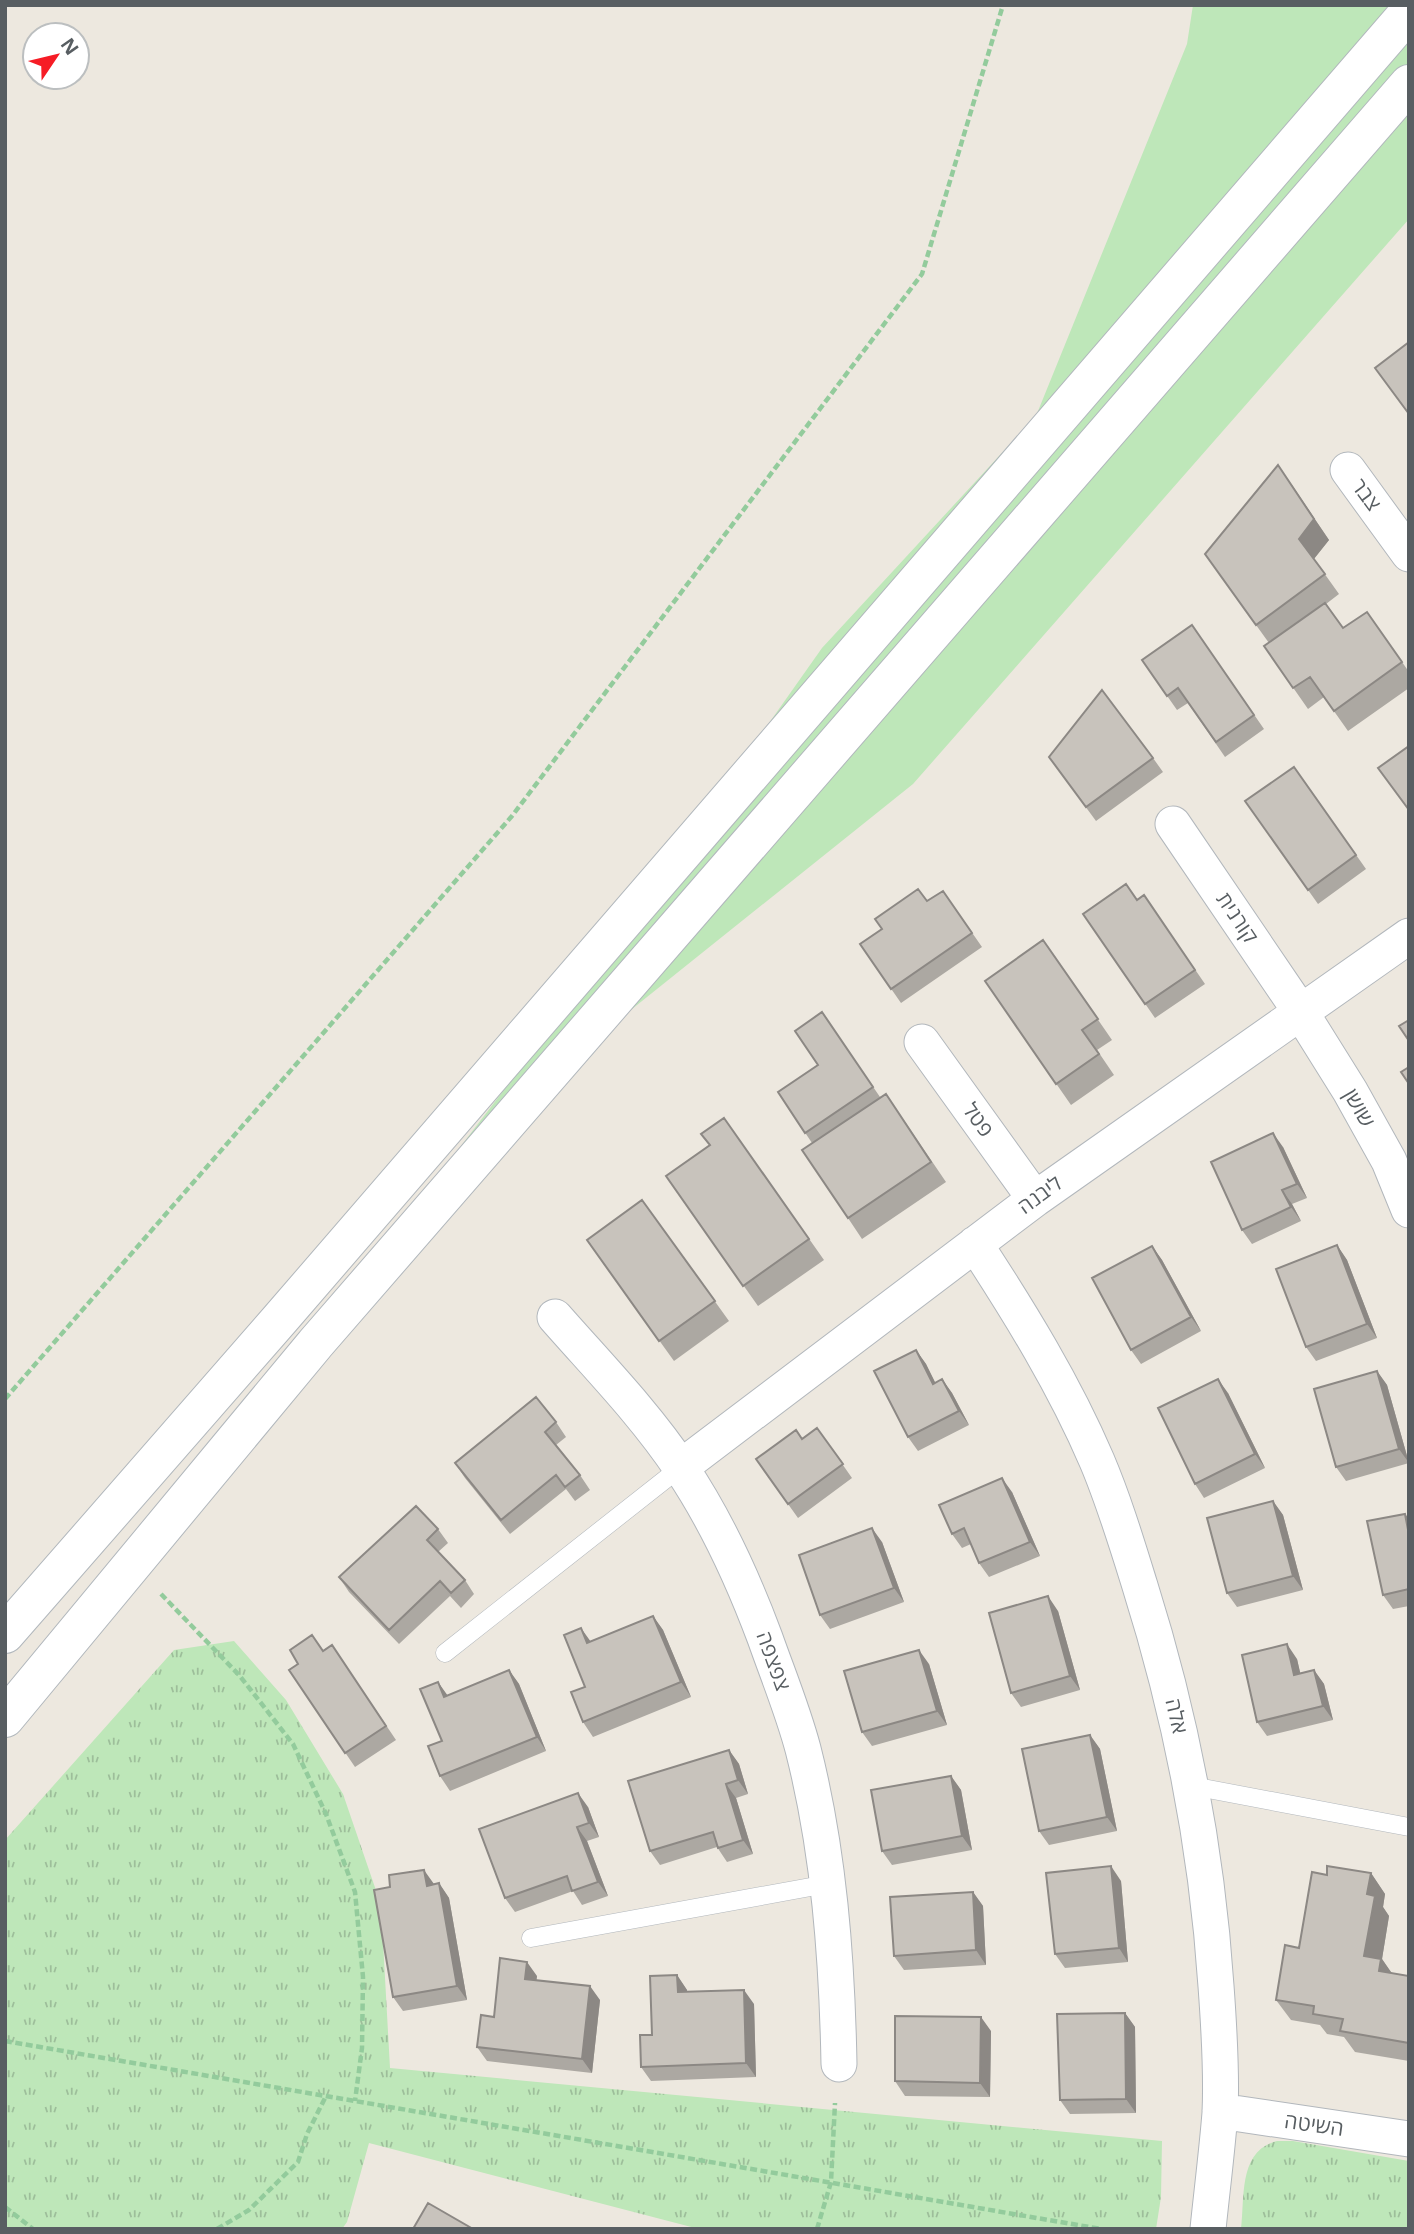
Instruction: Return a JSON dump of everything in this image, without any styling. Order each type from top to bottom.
[{"type":"main road","points":[[5,1634],[290,1308],[1409,12]]},
{"type":"main road","points":[[5,1718],[315,1344],[1409,84]]},
{"type":"street","name":"צבר","points":[[1348,470],[1409,554]]},
{"type":"street","name":"קורנית","points":[[1173,824],[1300,1011]]},
{"type":"street","name":"ליבנה","points":[[681,1468],[1035,1199],[1409,936]]},
{"type":"street","name":"שושן","points":[[1300,1011],[1350,1091],[1389,1161],[1409,1210]]},
{"type":"street","name":"פטל","points":[[922,1042],[1035,1199]]},
{"type":"street","name":"אלה","points":[[975,1244],[1022,1315],[1056,1377],[1096,1461],[1128,1546],[1157,1642],[1192,1786],[1213,1930],[1218,2018],[1220,2111],[1208,2229]]},
{"type":"street","name":"צפצפה","points":[[555,1317],[650,1426],[681,1468],[733,1558],[782,1685],[802,1747],[817,1813],[828,1884],[837,1975],[839,2064]]},
{"type":"street","name":"השיטה","points":[[1220,2111],[1409,2139]]},
{"type":"lane","points":[[444,1653],[681,1468]]},
{"type":"lane","points":[[1192,1786],[1409,1827]]},
{"type":"lane","points":[[531,1938],[828,1884]]},
{"type":"path","points":[[5,1399],[512,816],[922,274],[1003,5]]},
{"type":"path","points":[[133,1565],[239,1675],[293,1744],[326,1814],[355,1892],[363,1977],[362,2048],[355,2101]]},
{"type":"path","points":[[5,2041],[1101,2229]]},
{"type":"path","points":[[817,2229],[831,2182],[839,2064]]},
{"type":"path","points":[[217,2229],[249,2210],[298,2162],[307,2134],[326,2096]]},
{"type":"path","points":[[5,2207],[33,2229]]},
{"type":"green space","points":[[1193,5],[1409,5],[1409,219],[913,784],[461,1146],[585,984],[822,648],[1036,416],[1187,44]]},
{"type":"green space","points":[[234,1641],[286,1700],[343,1794],[381,1905],[390,2068],[1162,2141],[1161,2197],[1156,2229],[699,2229],[369,2143],[347,2222],[342,2229],[5,2229],[5,1840],[174,1650]]},
{"type":"green space","points":[[1277,2141],[1293,2141],[1409,2161],[1409,2229],[1241,2229],[1244,2190],[1250,2165],[1255,2154],[1264,2146]]},
{"type":"building","points":[[1409,342],[1409,414],[1375,368]]},
{"type":"building","points":[[1278,465],[1314,519],[1299,539],[1325,574],[1256,625],[1205,554]]},
{"type":"building","points":[[1325,603],[1343,628],[1367,612],[1402,662],[1334,711],[1310,677],[1293,688],[1264,646]]},
{"type":"building","points":[[1192,625],[1254,715],[1216,742],[1178,688],[1167,696],[1142,660]]},
{"type":"building","points":[[1102,690],[1153,758],[1086,807],[1049,757]]},
{"type":"building","points":[[1409,746],[1409,810],[1378,768]]},
{"type":"building","points":[[1294,767],[1356,855],[1308,890],[1245,801]]},
{"type":"building","points":[[1126,884],[1137,900],[1144,895],[1195,970],[1145,1004],[1083,914]]},
{"type":"building","points":[[918,889],[927,901],[943,891],[972,933],[891,989],[860,944],[882,929],[875,919]]},
{"type":"building","points":[[1043,940],[1098,1019],[1082,1030],[1099,1054],[1056,1084],[985,981]]},
{"type":"building","points":[[822,1012],[873,1087],[805,1133],[778,1092],[818,1065],[795,1031]]},
{"type":"building","points":[[1409,1020],[1409,1041],[1399,1026]]},
{"type":"building","points":[[1409,1067],[1409,1084],[1401,1072]]},
{"type":"building","points":[[886,1094],[931,1162],[848,1218],[802,1150]]},
{"type":"building","points":[[724,1118],[809,1239],[743,1286],[666,1176],[710,1145],[701,1134]]},
{"type":"building","points":[[1273,1133],[1297,1184],[1282,1190],[1291,1207],[1242,1230],[1211,1162]]},
{"type":"building","points":[[642,1200],[715,1301],[659,1341],[587,1240]]},
{"type":"building","points":[[1337,1245],[1367,1324],[1306,1347],[1276,1269]]},
{"type":"building","points":[[1152,1246],[1191,1317],[1131,1350],[1092,1278]]},
{"type":"building","points":[[916,1350],[933,1384],[942,1379],[959,1411],[908,1437],[874,1371]]},
{"type":"building","points":[[1377,1371],[1399,1449],[1336,1467],[1314,1389]]},
{"type":"building","points":[[1218,1379],[1255,1454],[1195,1484],[1158,1408]]},
{"type":"building","points":[[536,1397],[556,1422],[545,1432],[580,1475],[565,1487],[556,1475],[501,1520],[455,1463]]},
{"type":"building","points":[[817,1428],[843,1464],[788,1504],[756,1459],[796,1430],[802,1439]]},
{"type":"building","points":[[1002,1478],[1030,1542],[979,1563],[964,1528],[952,1534],[939,1505]]},
{"type":"building","points":[[1273,1501],[1293,1576],[1227,1593],[1207,1518]]},
{"type":"building","points":[[416,1506],[438,1529],[427,1540],[465,1580],[451,1593],[440,1581],[389,1630],[339,1577]]},
{"type":"building","points":[[1405,1514],[1409,1535],[1409,1589],[1383,1595],[1367,1521]]},
{"type":"building","points":[[872,1528],[894,1588],[820,1615],[799,1555]]},
{"type":"building","points":[[1048,1596],[1070,1676],[1011,1693],[989,1613]]},
{"type":"building","points":[[653,1616],[681,1682],[583,1722],[571,1692],[585,1687],[564,1635],[581,1628],[587,1643]]},
{"type":"building","points":[[312,1635],[323,1651],[332,1645],[386,1726],[345,1753],[289,1670],[298,1664],[290,1650]]},
{"type":"building","points":[[1287,1644],[1294,1675],[1314,1670],[1323,1706],[1257,1722],[1242,1655]]},
{"type":"building","points":[[919,1650],[937,1711],[862,1732],[844,1671]]},
{"type":"building","points":[[509,1670],[537,1737],[440,1776],[428,1746],[442,1741],[420,1689],[438,1682],[444,1697]]},
{"type":"building","points":[[1090,1735],[1107,1817],[1039,1831],[1022,1749]]},
{"type":"building","points":[[729,1750],[738,1780],[726,1784],[743,1840],[718,1848],[713,1832],[650,1851],[628,1781]]},
{"type":"building","points":[[951,1776],[962,1836],[882,1851],[871,1790]]},
{"type":"building","points":[[578,1793],[589,1823],[577,1827],[598,1882],[572,1891],[567,1876],[505,1898],[479,1829]]},
{"type":"building","points":[[1111,1866],[1119,1948],[1055,1954],[1046,1873]]},
{"type":"building","points":[[1327,1866],[1371,1873],[1367,1894],[1375,1896],[1364,1956],[1381,1959],[1379,1971],[1409,1976],[1409,2043],[1340,2031],[1343,2019],[1313,2014],[1314,2006],[1276,2000],[1285,1945],[1299,1948],[1312,1872],[1327,1875]]},
{"type":"building","points":[[424,1870],[427,1886],[439,1883],[457,1986],[393,1997],[374,1890],[390,1887],[389,1875]]},
{"type":"building","points":[[973,1892],[976,1950],[894,1956],[890,1897]]},
{"type":"building","points":[[500,1958],[527,1962],[525,1979],[590,1986],[582,2059],[477,2047],[481,2015],[494,2017]]},
{"type":"building","points":[[677,1975],[678,1992],[744,1990],[746,2063],[641,2067],[640,2035],[652,2035],[650,1976]]},
{"type":"building","points":[[1125,2013],[1126,2099],[1060,2100],[1057,2014]]},
{"type":"building","points":[[895,2016],[981,2017],[980,2083],[895,2081]]},
{"type":"building","points":[[428,2203],[473,2229],[413,2229]]}]
